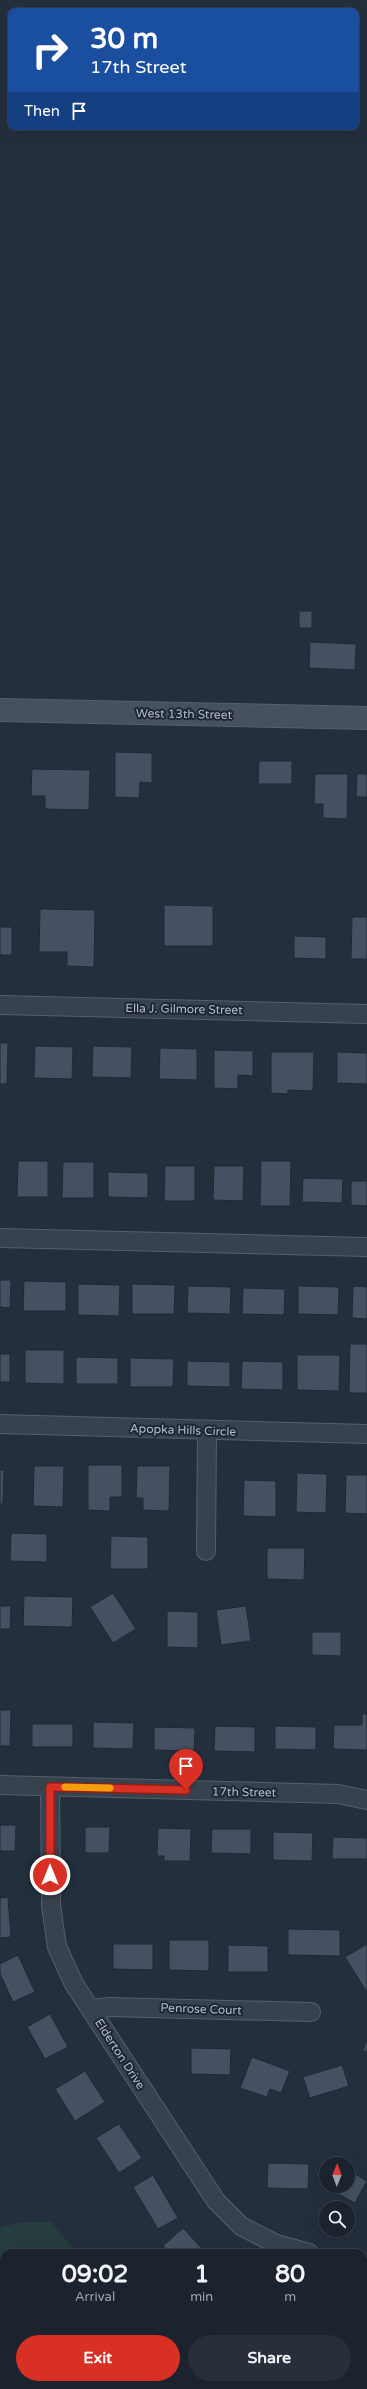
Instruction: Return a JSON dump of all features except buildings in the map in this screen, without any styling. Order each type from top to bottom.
[{"type":"street","name":"West 13th Street","points":[[0,710],[367,718]]},
{"type":"street","name":"Ella J. Gilmore Street","points":[[0,1005],[367,1014]]},
{"type":"street","points":[[0,1238],[367,1247]]},
{"type":"street","name":"Apopka Hills Circle","points":[[0,1424],[207,1431],[367,1434]]},
{"type":"street","points":[[206,1551],[207,1431]]},
{"type":"street","name":"17th Street","points":[[0,1785],[338,1794],[367,1800]]},
{"type":"street","name":"Elderton Drive","points":[[50,1787],[51,1905],[57,1948],[74,1984],[216,2201],[241,2226],[276,2244],[294,2249]]},
{"type":"street","name":"Penrose Court","points":[[91,2009],[110,2007],[311,2012]]},
{"type":"green space","points":[[21,2222],[51,2222],[74,2249],[0,2249],[0,2228]]},
{"type":"slow traffic","points":[[65,1787],[110,1788]]},
{"type":"route","points":[[50,1875],[50,1787],[186,1790]]}]
